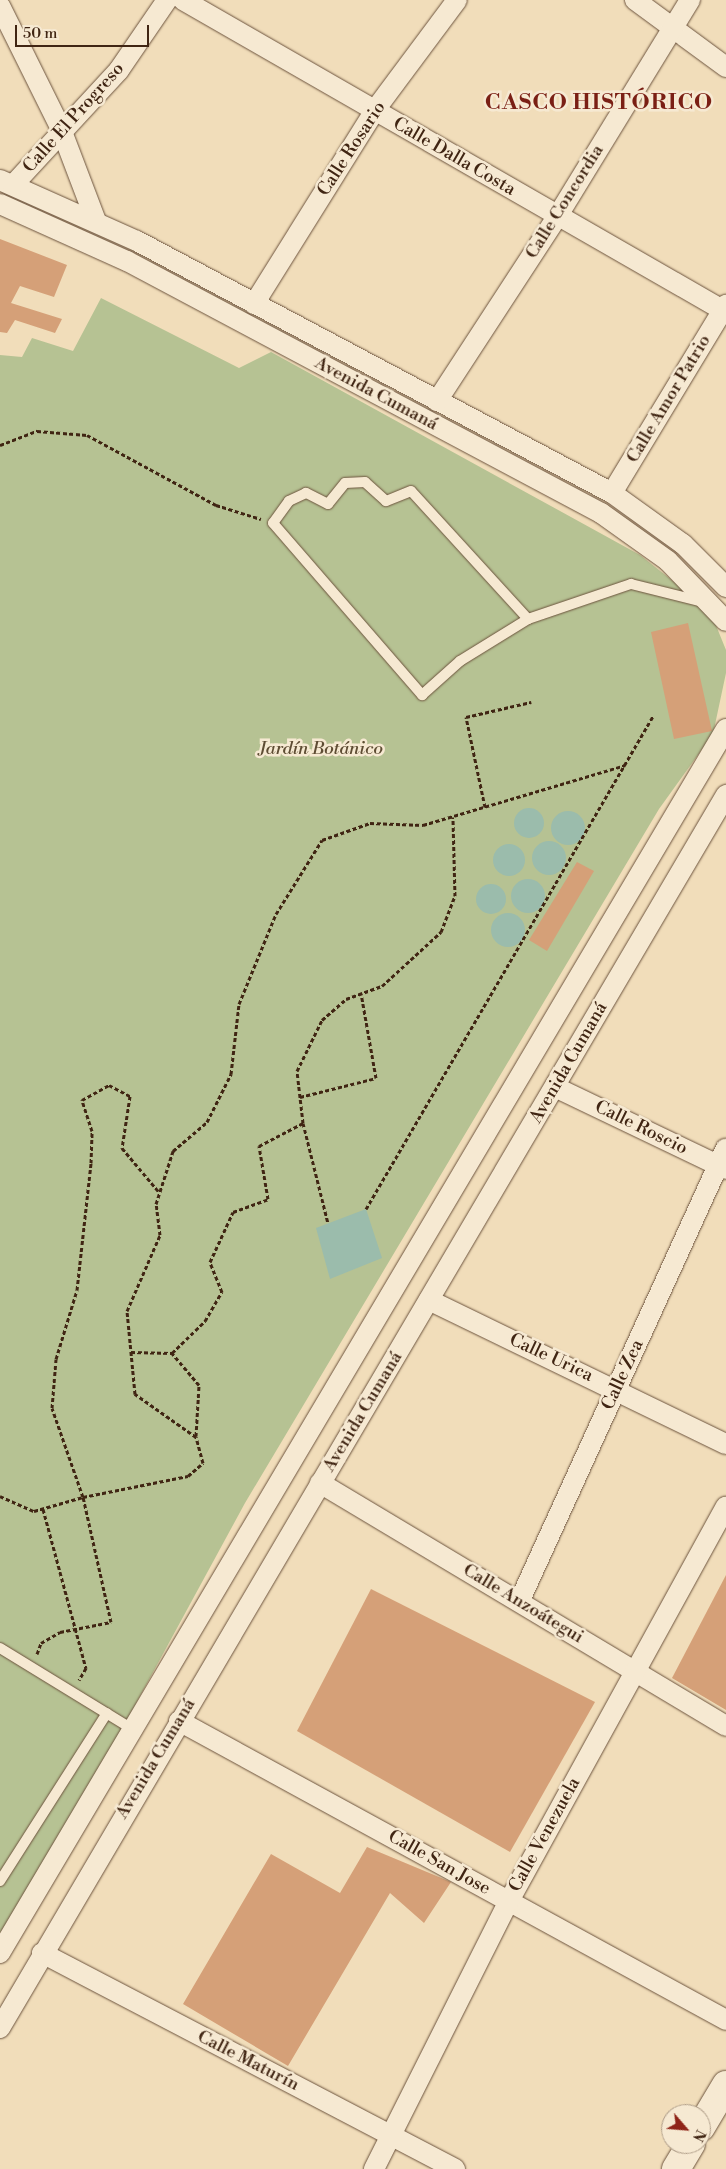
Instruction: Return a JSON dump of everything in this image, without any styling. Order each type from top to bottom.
[{"type":"street","name":"Calle El Progreso","points":[[7,182],[49,151],[61,129],[120,70],[167,0]]},
{"type":"street","name":"Calle Dalla Costa","points":[[183,0],[375,110],[557,218],[725,310]]},
{"type":"street","name":"Calle Rosario","points":[[254,304],[375,110],[458,0]]},
{"type":"street","points":[[635,0],[670,30],[726,67]]},
{"type":"street","name":"Calle Concordia","points":[[437,400],[557,218],[690,0]]},
{"type":"street","points":[[0,6],[61,129],[96,221]]},
{"type":"street","name":"Avenida Cumaná","points":[[7,182],[96,221],[612,493],[683,544],[726,587]]},
{"type":"street","name":"Avenida Cumaná","points":[[0,204],[127,261],[601,513],[668,561],[720,614]]},
{"type":"street","name":"Calle Amor Patrio","points":[[612,493],[725,310]]},
{"type":"street","name":"Avenida Cumaná","points":[[0,1953],[726,729]]},
{"type":"street","name":"Avenida Cumaná","points":[[0,2028],[42,1952],[556,1087],[726,795]]},
{"type":"street","name":"Calle Roscio","points":[[556,1087],[724,1161]]},
{"type":"street","name":"Calle Zea","points":[[520,1600],[724,1161]]},
{"type":"street","name":"Calle Urica","points":[[430,1300],[617,1389],[726,1444]]},
{"type":"street","name":"Calle Anzoátegui","points":[[320,1483],[520,1600],[634,1672],[726,1726]]},
{"type":"street","name":"Calle Venezuela","points":[[374,2169],[509,1901],[726,1507]]},
{"type":"street","name":"Calle San Jose","points":[[179,1721],[726,2020]]},
{"type":"street","name":"Calle Maturín","points":[[42,1952],[392,2134],[455,2169]]},
{"type":"street","points":[[711,2110],[726,2084]]},
{"type":"street","points":[[676,2169],[685,2154]]},
{"type":"lane","points":[[528,619],[411,491],[386,501],[364,482],[345,483],[328,504],[306,493],[289,501],[273,523],[422,696],[460,662],[528,619],[631,584],[680,593],[720,614]]},
{"type":"lane","points":[[0,1648],[134,1730]]},
{"type":"lane","points":[[0,1881],[107,1713]]},
{"type":"path","points":[[0,445],[7,439],[37,431],[87,435],[216,504],[273,523]]},
{"type":"path","points":[[485,807],[466,717],[531,702]]},
{"type":"path","points":[[366,1209],[654,716]]},
{"type":"path","points":[[196,1437],[135,1394],[127,1311],[160,1235],[156,1204],[173,1151],[207,1122],[231,1074],[239,1004],[276,914],[322,840],[370,823],[423,825],[625,765]]},
{"type":"path","points":[[328,1223],[304,1123],[297,1071],[322,1020],[346,999],[382,986],[441,932],[454,896],[453,817]]},
{"type":"path","points":[[300,1097],[376,1078],[361,993]]},
{"type":"path","points":[[29,1665],[41,1643],[60,1632],[111,1622],[83,1497],[52,1408],[56,1359],[77,1290],[90,1172],[92,1131],[82,1100],[109,1086],[130,1096],[122,1148],[159,1193]]},
{"type":"path","points":[[131,1352],[172,1353],[205,1321],[222,1292],[210,1262],[233,1212],[268,1199],[259,1146],[304,1123]]},
{"type":"path","points":[[0,1496],[34,1511],[83,1497],[197,1473],[203,1463],[196,1437],[199,1384],[172,1353]]},
{"type":"path","points":[[42,1509],[86,1668],[72,1692]]},
{"type":"green space","name":"Jardín Botánico","points":[[101,298],[239,368],[271,352],[640,555],[683,589],[715,623],[726,650],[726,673],[713,734],[659,809],[245,1503],[45,1871],[0,1933],[0,355],[22,357],[32,338],[73,351]]},
{"type":"shaded area","points":[[529,808],[535,809],[543,817],[543,829],[535,837],[529,838],[523,837],[515,829],[514,823],[515,817],[523,809]]},
{"type":"shaded area","points":[[568,811],[580,816],[585,828],[580,840],[568,845],[556,840],[551,828],[556,816]]},
{"type":"shaded area","points":[[549,841],[561,846],[566,858],[561,870],[549,875],[537,870],[532,858],[537,846]]},
{"type":"shaded area","points":[[509,844],[515,845],[520,849],[524,854],[524,866],[520,871],[515,875],[509,876],[503,875],[498,871],[494,866],[493,860],[494,854],[498,849],[503,845]]},
{"type":"shaded area","points":[[528,879],[540,884],[545,896],[540,908],[528,913],[516,908],[511,896],[516,884]]},
{"type":"shaded area","points":[[491,884],[501,889],[506,899],[501,909],[491,914],[481,909],[476,899],[481,889]]},
{"type":"shaded area","points":[[508,913],[515,914],[520,918],[524,923],[524,937],[520,942],[515,946],[508,947],[501,946],[496,942],[492,937],[491,930],[492,923],[496,918],[501,914]]},
{"type":"shaded area","points":[[366,1209],[382,1258],[330,1279],[316,1228]]},
{"type":"building","points":[[0,239],[67,265],[54,297],[20,286],[11,303],[62,319],[55,333],[15,320],[7,333],[0,332]]},
{"type":"building","points":[[688,623],[712,731],[674,739],[651,632]]},
{"type":"building","points":[[577,862],[594,871],[547,951],[529,940]]},
{"type":"building","points":[[726,1575],[726,1710],[672,1678]]},
{"type":"building","points":[[371,1589],[595,1702],[510,1852],[297,1731]]},
{"type":"building","points":[[367,1847],[451,1882],[424,1923],[390,1893],[288,2066],[183,2004],[271,1854],[340,1893]]},
{"type":"district","name":"CASCO HISTÓRICO","points":[[599,103]]}]
